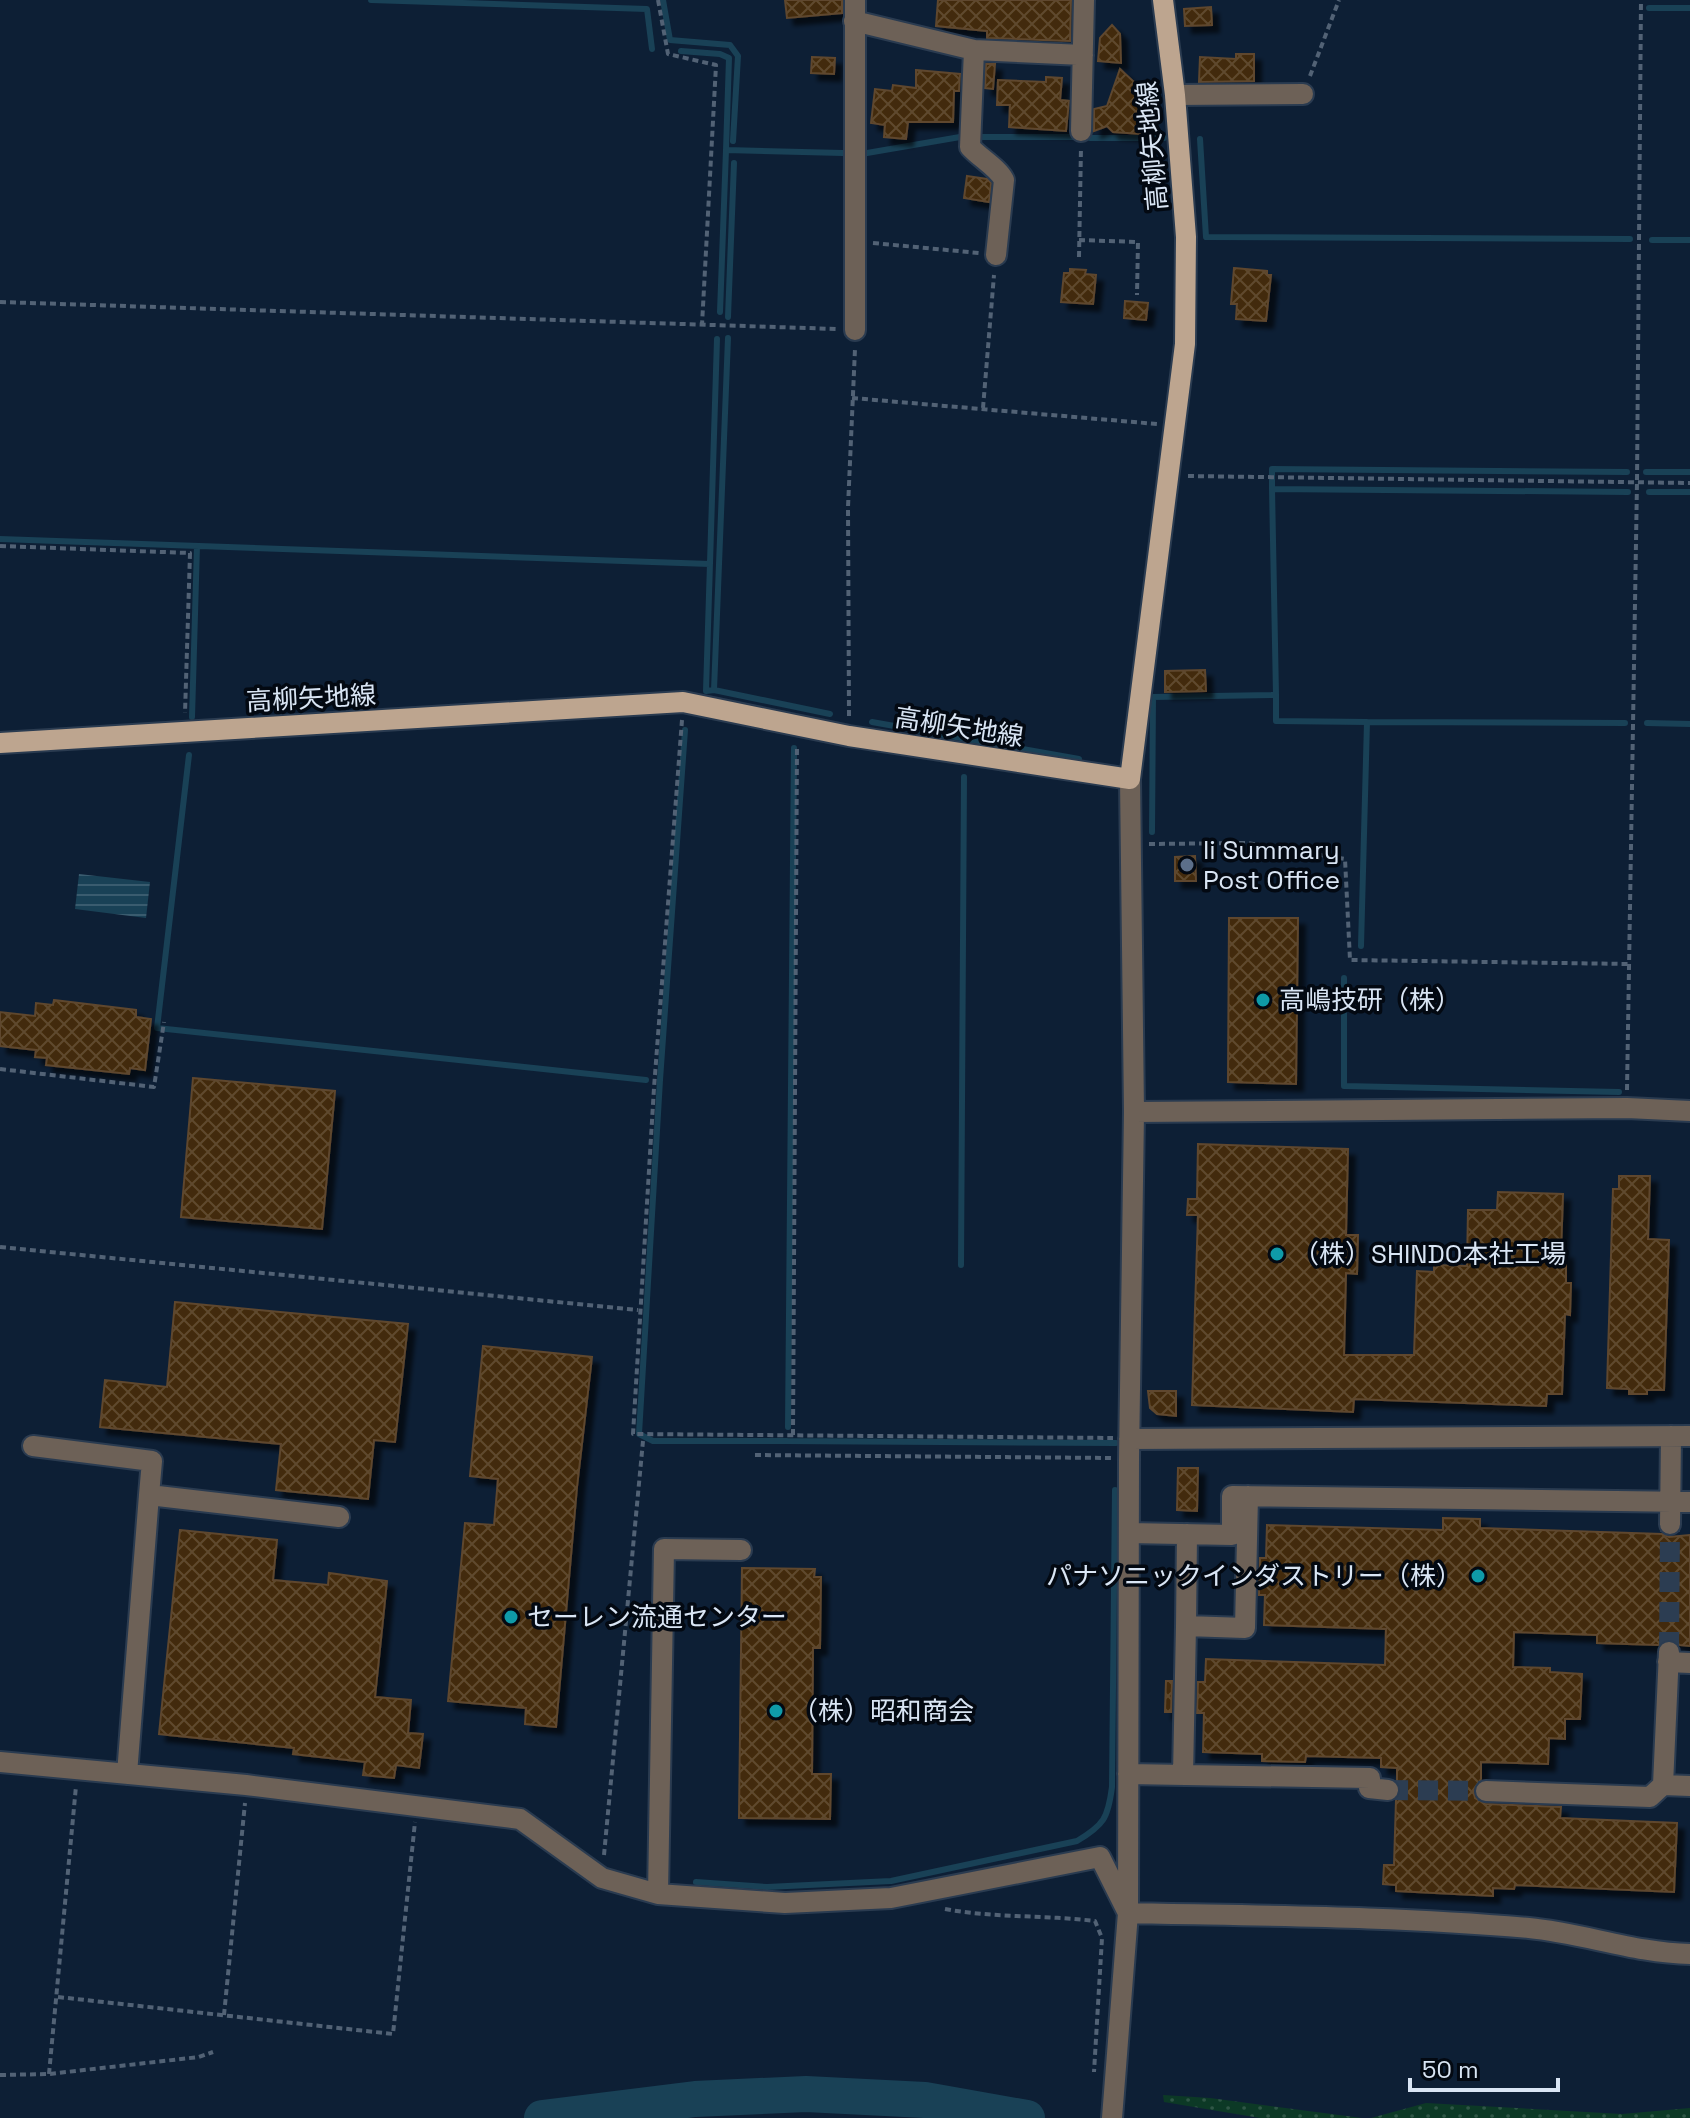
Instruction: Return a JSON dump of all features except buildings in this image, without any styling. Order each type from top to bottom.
[{"type":"main road","name":"高柳矢地線","points":[[0,743],[683,702],[849,736],[1130,779],[1185,344],[1186,237],[1175,95],[1163,0]]},
{"type":"street","points":[[1081,131],[1084,0]]},
{"type":"street","points":[[855,330],[855,10],[974,50],[1083,55]]},
{"type":"street","points":[[974,50],[970,147],[985,163],[1000,172],[1004,180],[996,255]]},
{"type":"street","points":[[1175,95],[1303,94]]},
{"type":"street","points":[[1112,2118],[1128,1913],[1129,1449],[1134,1112],[1130,779]]},
{"type":"street","points":[[1134,1112],[1627,1108],[1690,1111]]},
{"type":"street","points":[[1129,1449],[1681,1436],[1680,1502],[1670,1524]]},
{"type":"street","points":[[33,1446],[152,1461],[127,1774]]},
{"type":"street","points":[[149,1495],[339,1517]]},
{"type":"street","points":[[1129,1533],[1232,1535],[1232,1496],[1680,1502]]},
{"type":"street","points":[[1186,1626],[1245,1628],[1248,1496]]},
{"type":"street","points":[[1183,1775],[1187,1534]]},
{"type":"street","points":[[658,1894],[664,1549],[741,1550]]},
{"type":"street","points":[[1663,1785],[1668,1657],[1690,1663]]},
{"type":"street","points":[[0,1762],[246,1785],[520,1819],[602,1878],[658,1894],[785,1903],[891,1898],[1100,1857],[1128,1913]]},
{"type":"street","points":[[1128,1774],[1370,1778],[1369,1788],[1388,1790]]},
{"type":"street","points":[[1486,1791],[1650,1797],[1663,1785],[1690,1786]]},
{"type":"street","points":[[1128,1913],[1427,1919],[1545,1929],[1657,1954],[1690,1954]]},
{"type":"path","points":[[658,0],[668,54],[716,65],[702,325]]},
{"type":"path","points":[[1303,94],[1339,0]]},
{"type":"path","points":[[1627,1108],[1641,0]]},
{"type":"path","points":[[1079,257],[1081,131]]},
{"type":"path","points":[[1079,240],[1138,242],[1137,295]]},
{"type":"path","points":[[855,242],[996,255],[983,408]]},
{"type":"path","points":[[0,302],[855,330],[848,507],[849,736]]},
{"type":"path","points":[[852,398],[1174,426]]},
{"type":"path","points":[[1167,476],[1690,483]]},
{"type":"path","points":[[0,546],[190,553],[185,732]]},
{"type":"path","points":[[683,702],[654,1088],[633,1434],[793,1435],[1129,1449]]},
{"type":"path","points":[[793,1435],[797,725]]},
{"type":"path","points":[[1131,844],[1248,843],[1345,859],[1350,960],[1629,964]]},
{"type":"path","points":[[0,1069],[154,1087],[164,1022]]},
{"type":"path","points":[[0,1247],[640,1310]]},
{"type":"path","points":[[602,1878],[643,1441]]},
{"type":"path","points":[[755,1455],[1129,1449]]},
{"type":"path","points":[[49,2074],[78,1769]]},
{"type":"path","points":[[224,2015],[246,1785]]},
{"type":"path","points":[[58,1997],[393,2034],[417,1806]]},
{"type":"path","points":[[937,1907],[968,1913],[1095,1921],[1102,1938],[1094,2072]]},
{"type":"path","points":[[0,2075],[49,2074],[199,2057],[213,2052]]},
{"type":"green space","points":[[1163,2095],[1210,2098],[1362,2118],[1260,2118],[1164,2102]]},
{"type":"green space","points":[[1426,2103],[1622,2114],[1690,2108],[1690,2118],[1371,2118]]},
{"type":"water","points":[[79,874],[150,882],[146,918],[75,909]]},
{"type":"waterway","points":[[371,0],[647,9],[652,49]]},
{"type":"waterway","points":[[663,0],[670,40],[730,45],[738,56],[733,141]]},
{"type":"waterway","points":[[1649,8],[1690,8]]},
{"type":"waterway","points":[[681,51],[720,54],[729,58],[726,150],[843,153]]},
{"type":"waterway","points":[[867,153],[960,137]]},
{"type":"waterway","points":[[978,137],[1076,137]]},
{"type":"waterway","points":[[1090,138],[1164,138]]},
{"type":"waterway","points":[[1200,139],[1206,237],[1630,239]]},
{"type":"waterway","points":[[720,312],[726,150]]},
{"type":"waterway","points":[[728,317],[734,163]]},
{"type":"waterway","points":[[1652,240],[1690,240]]},
{"type":"waterway","points":[[714,690],[728,338]]},
{"type":"waterway","points":[[717,339],[706,691],[714,690],[830,714]]},
{"type":"waterway","points":[[1272,489],[1272,469],[1627,472]]},
{"type":"waterway","points":[[1646,472],[1690,472]]},
{"type":"waterway","points":[[1276,695],[1272,489],[1628,492]]},
{"type":"waterway","points":[[1649,492],[1690,492]]},
{"type":"waterway","points":[[0,539],[710,564]]},
{"type":"waterway","points":[[192,717],[197,546]]},
{"type":"waterway","points":[[1152,832],[1153,697],[1276,695],[1276,721],[1367,722]]},
{"type":"waterway","points":[[872,722],[1079,759]]},
{"type":"waterway","points":[[1361,946],[1367,722],[1625,723]]},
{"type":"waterway","points":[[1647,723],[1690,724]]},
{"type":"waterway","points":[[685,730],[639,1434],[653,1441],[787,1441]]},
{"type":"waterway","points":[[788,1427],[794,748]]},
{"type":"waterway","points":[[189,755],[157,1028],[646,1080]]},
{"type":"waterway","points":[[961,1265],[964,777]]},
{"type":"waterway","points":[[1344,978],[1344,1086],[1619,1092]]},
{"type":"waterway","points":[[784,1441],[1116,1443]]},
{"type":"waterway","points":[[696,1882],[767,1887],[891,1881],[1077,1841],[1099,1825],[1109,1806],[1112,1787],[1115,1490]]},
{"type":"waterway","points":[[542,2118],[695,2099],[806,2094],[925,2100],[1027,2118]]},
{"type":"tunnel","points":[[1669,1652],[1670,1524]]},
{"type":"tunnel","points":[[1388,1790],[1486,1791]]},
{"type":"place","name":"Ii Summary Post Office","points":[[1187,865]]},
{"type":"place","name":"高嶋技研（株）","points":[[1263,1000]]},
{"type":"place","name":"（株）SHINDO本社工場","points":[[1277,1254]]},
{"type":"place","name":"パナソニックインダストリー（株）","points":[[1478,1576]]},
{"type":"place","name":"セーレン流通センター","points":[[511,1617]]},
{"type":"place","name":"（株）昭和商会","points":[[776,1711]]}]
